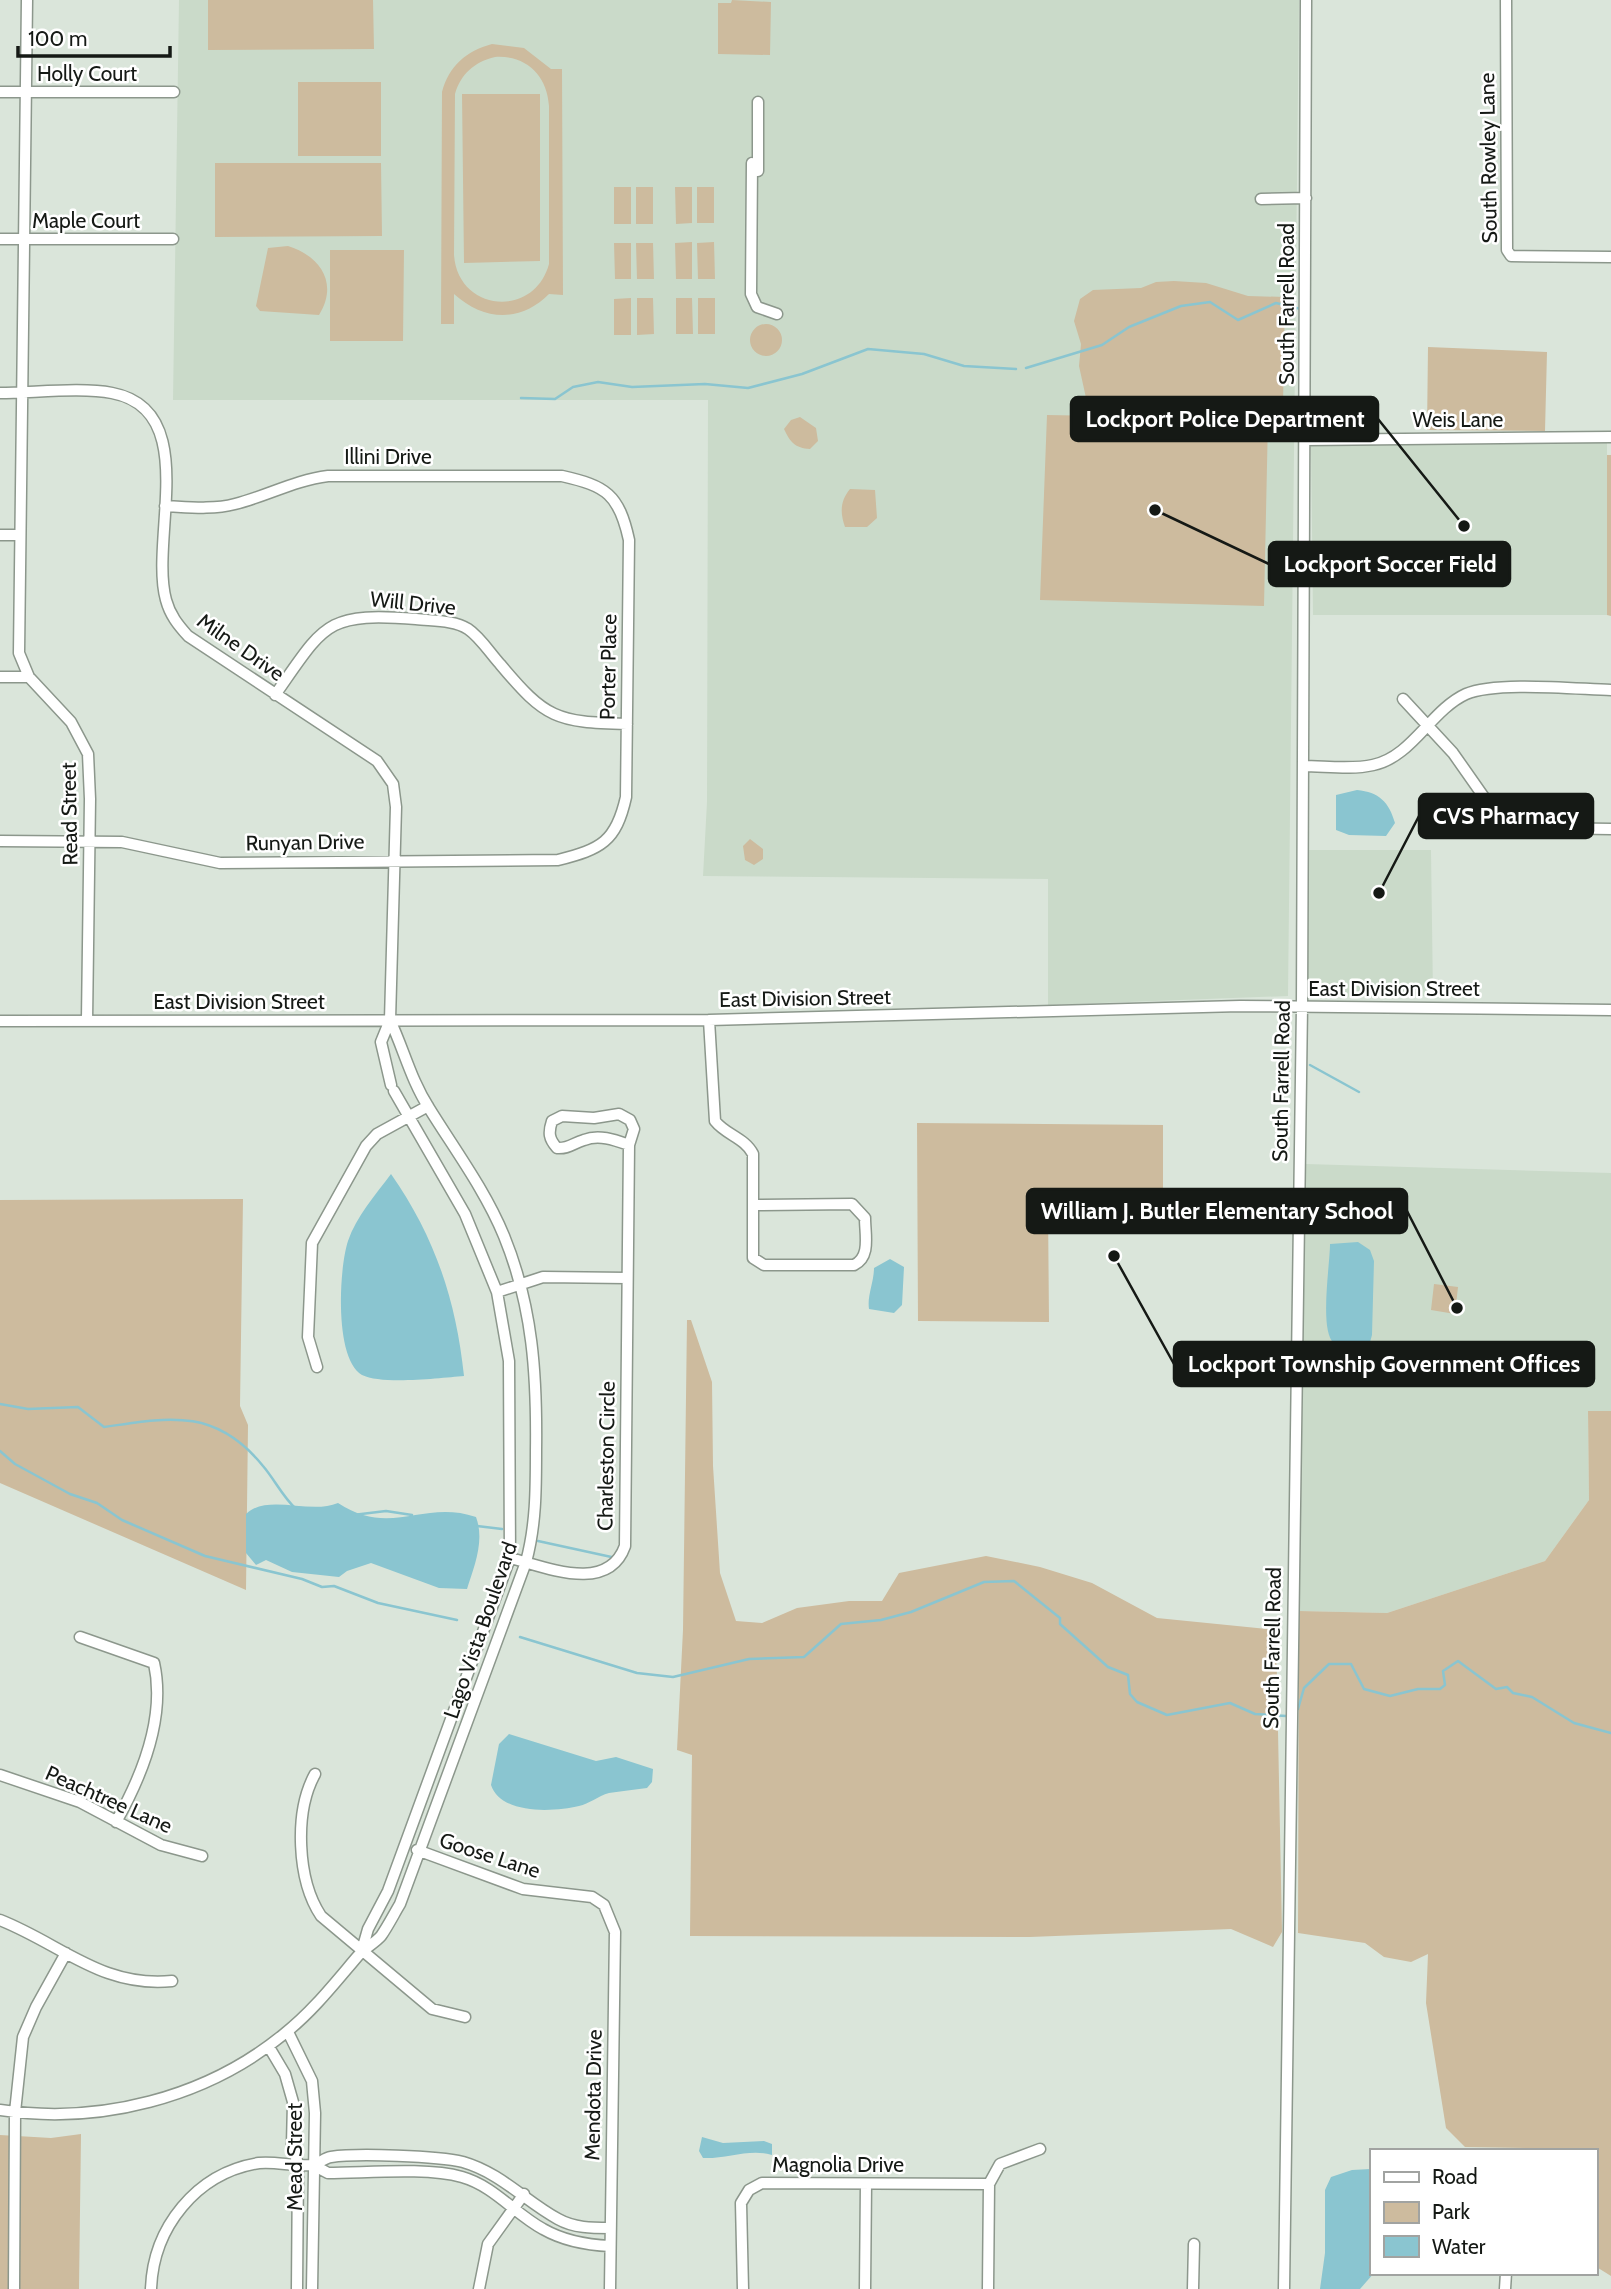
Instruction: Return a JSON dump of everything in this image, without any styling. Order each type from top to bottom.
[{"type":"street","name":"Read Street","points":[[27,0],[19,653],[29,677],[71,722],[88,754],[90,843],[87,1020]]},
{"type":"street","name":"South Farrell Road","points":[[1284,2289],[1302,1006],[1306,0]]},
{"type":"street","name":"South Rowley Lane","points":[[1506,0],[1507,250],[1511,256],[1611,257]]},
{"type":"street","name":"Holly Court","points":[[0,92],[174,92]]},
{"type":"street","points":[[758,102],[751,294],[757,307],[777,314]]},
{"type":"street","points":[[1261,199],[1306,198]]},
{"type":"street","name":"Maple Court","points":[[0,239],[173,239]]},
{"type":"street","name":"Milne Drive","points":[[0,393],[111,392],[134,399],[149,411],[160,426],[165,449],[162,579],[173,620],[188,636],[377,761],[393,783],[396,860],[390,1020]]},
{"type":"street","points":[[1611,426],[1611,437]]},
{"type":"street","name":"Weis Lane","points":[[1304,440],[1611,437]]},
{"type":"street","name":"Illini Drive","points":[[165,506],[216,508],[308,478],[328,476],[562,476],[592,483],[612,496]]},
{"type":"street","name":"Porter Place","points":[[609,840],[620,823],[626,797],[629,540],[624,514],[612,496]]},
{"type":"street","points":[[0,535],[19,535]]},
{"type":"street","name":"Will Drive","points":[[275,695],[314,640],[333,625],[355,617],[434,621],[467,628],[528,698],[550,715],[576,723],[627,724]]},
{"type":"street","points":[[0,677],[29,677]]},
{"type":"street","points":[[1303,766],[1374,765],[1397,754],[1427,725],[1467,694],[1489,688],[1611,690]]},
{"type":"street","points":[[1403,699],[1453,754],[1479,792],[1502,813],[1545,828],[1611,829]]},
{"type":"street","name":"Runyan Drive","points":[[0,841],[148,846],[195,860],[220,863],[558,860],[587,852],[609,840]]},
{"type":"street","name":"East Division Street","points":[[0,1021],[709,1020],[1302,1006],[1611,1010]]},
{"type":"street","name":"Lago Vista Boulevard","points":[[0,2110],[60,2115],[149,2102],[235,2068],[288,2032],[325,1995],[362,1950],[380,1937],[400,1904],[526,1562],[534,1531],[537,1404],[536,1359],[520,1282],[504,1236],[481,1187],[428,1107],[390,1020]]},
{"type":"street","name":"Lago Vista Boulevard","points":[[362,1950],[368,1928],[388,1891],[510,1558],[509,1361],[496,1292],[465,1214],[392,1088],[381,1042],[390,1020]]},
{"type":"street","points":[[709,1020],[715,1121],[723,1132],[747,1143],[752,1153],[753,1258],[758,1263],[854,1265],[862,1261],[866,1252],[865,1218],[860,1209],[852,1204],[753,1205]]},
{"type":"street","points":[[384,1062],[405,1058]]},
{"type":"street","points":[[317,1367],[308,1337],[309,1264],[312,1243],[366,1146],[377,1134],[428,1107]]},
{"type":"street","points":[[496,1292],[520,1282],[543,1277],[627,1278],[629,1145],[634,1129],[630,1120],[619,1114],[594,1118],[562,1116],[552,1121],[549,1131],[550,1140],[557,1148],[566,1149],[584,1140],[600,1137],[629,1145]]},
{"type":"street","name":"Charleston Circle","points":[[510,1558],[565,1572],[594,1573],[608,1569],[620,1561],[625,1546],[627,1278]]},
{"type":"street","points":[[80,1637],[154,1663],[157,1677],[146,1757],[133,1792],[116,1822]]},
{"type":"street","points":[[315,1774],[305,1791],[303,1809],[302,1859],[309,1899],[321,1916],[432,2009],[465,2017]]},
{"type":"street","name":"Peachtree Lane","points":[[0,1775],[80,1802],[161,1845],[202,1856]]},
{"type":"street","name":"Goose Lane","points":[[405,1845],[523,1889],[592,1897],[604,1905]]},
{"type":"street","name":"Mendota Drive","points":[[604,1905],[615,1932],[610,2289]]},
{"type":"street","points":[[0,1920],[116,1978],[145,1984],[172,1981]]},
{"type":"street","points":[[14,2289],[15,2112],[23,2038],[36,2007],[66,1953]]},
{"type":"street","name":"Mead Street","points":[[288,2032],[312,2081],[315,2113],[312,2289]]},
{"type":"street","name":"Mead Street","points":[[269,2047],[285,2074],[293,2102],[292,2144],[299,2164],[297,2289]]},
{"type":"street","points":[[988,2289],[989,2184],[1000,2164],[1040,2149]]},
{"type":"street","points":[[313,2165],[331,2157],[437,2157],[464,2162],[493,2174],[559,2219],[583,2228],[610,2228]]},
{"type":"street","points":[[151,2289],[157,2245],[173,2217],[194,2194],[236,2169],[260,2163],[313,2165],[328,2173],[441,2174],[463,2177],[486,2188],[542,2229],[571,2241],[610,2246]]},
{"type":"street","name":"Magnolia Drive","points":[[743,2289],[741,2203],[749,2190],[761,2183],[989,2184]]},
{"type":"street","points":[[865,2289],[866,2183]]},
{"type":"street","points":[[479,2289],[488,2244],[512,2207],[524,2194]]},
{"type":"street","points":[[1193,2289],[1194,2244]]},
{"type":"shaded area","points":[[179,0],[1299,0],[1288,996],[1048,1005],[1048,879],[703,876],[707,802],[708,400],[173,400]]},
{"type":"shaded area","points":[[1311,443],[1607,443],[1607,615],[1313,615]]},
{"type":"shaded area","points":[[1309,850],[1431,850],[1433,996],[1306,997]]},
{"type":"shaded area","points":[[1306,1164],[1611,1173],[1611,1411],[1588,1411],[1589,1500],[1545,1561],[1387,1613],[1299,1611]]},
{"type":"green space","points":[[208,0],[373,0],[374,49],[208,50]]},
{"type":"green space","points":[[732,0],[771,2],[770,55],[718,54],[718,3],[731,3]]},
{"type":"green space","points":[[492,44],[524,48],[551,69],[562,69],[563,295],[549,294],[526,310],[502,315],[477,309],[454,294],[454,324],[441,324],[442,92],[449,75],[460,61],[474,51]],"holes":[[[495,57],[516,59],[533,69],[547,95],[549,264],[541,282],[528,294],[497,302],[468,288],[459,274],[454,255],[455,94],[461,80],[475,66]]]},
{"type":"green space","points":[[298,82],[381,82],[381,156],[298,156]]},
{"type":"green space","points":[[462,94],[540,94],[540,261],[464,263]]},
{"type":"green space","points":[[215,163],[381,163],[382,236],[215,237]]},
{"type":"green space","points":[[614,187],[631,187],[631,224],[614,224]]},
{"type":"green space","points":[[636,187],[653,187],[653,224],[636,224]]},
{"type":"green space","points":[[675,187],[692,187],[692,223],[676,224]]},
{"type":"green space","points":[[697,187],[714,187],[714,223],[697,223]]},
{"type":"green space","points":[[692,242],[692,279],[676,279],[675,243]]},
{"type":"green space","points":[[714,242],[715,279],[698,279],[697,243]]},
{"type":"green space","points":[[614,243],[631,243],[631,279],[615,279]]},
{"type":"green space","points":[[636,243],[653,243],[654,279],[637,279]]},
{"type":"green space","points":[[288,246],[309,256],[323,272],[327,292],[319,315],[260,311],[256,306],[268,248]]},
{"type":"green space","points":[[330,250],[404,250],[403,341],[330,341]]},
{"type":"green space","points":[[1156,282],[1206,283],[1248,296],[1285,297],[1283,404],[1272,412],[1200,414],[1146,414],[1121,408],[1088,407],[1079,366],[1081,344],[1074,321],[1080,299],[1093,290],[1141,288]]},
{"type":"green space","points":[[631,298],[631,335],[614,335],[614,299]]},
{"type":"green space","points":[[637,298],[653,298],[654,334],[637,335]]},
{"type":"green space","points":[[676,298],[692,298],[693,334],[676,334]]},
{"type":"green space","points":[[698,298],[715,298],[715,334],[698,334]]},
{"type":"green space","points":[[766,324],[778,328],[782,340],[778,352],[766,356],[754,352],[750,340],[754,328]]},
{"type":"green space","points":[[1428,347],[1547,352],[1545,431],[1427,430]]},
{"type":"green space","points":[[1047,415],[1268,419],[1264,606],[1040,600]]},
{"type":"green space","points":[[800,417],[816,428],[818,441],[810,449],[794,444],[784,429],[791,420]]},
{"type":"green space","points":[[1607,455],[1611,455],[1611,616],[1607,615]]},
{"type":"green space","points":[[850,489],[875,490],[877,518],[867,527],[845,527],[842,507]]},
{"type":"green space","points":[[750,839],[763,849],[763,859],[754,865],[745,860],[743,846]]},
{"type":"green space","points":[[917,1123],[1163,1125],[1163,1202],[1048,1205],[1049,1322],[918,1321]]},
{"type":"green space","points":[[243,1199],[240,1406],[248,1425],[246,1590],[0,1483],[0,1200]]},
{"type":"green space","points":[[1434,1284],[1458,1287],[1455,1314],[1431,1310]]},
{"type":"green space","points":[[687,1320],[691,1320],[712,1382],[713,1466],[720,1573],[736,1621],[762,1623],[797,1608],[849,1601],[882,1601],[899,1573],[986,1556],[1040,1567],[1092,1583],[1157,1618],[1276,1630],[1282,1932],[1273,1947],[1231,1929],[1030,1937],[690,1936],[692,1755],[677,1750],[683,1630]]},
{"type":"green space","points":[[1588,1411],[1611,1411],[1611,2276],[1597,2267],[1597,2149],[1465,2147],[1446,2128],[1426,2003],[1428,1954],[1411,1962],[1384,1957],[1365,1943],[1298,1933],[1299,1611],[1387,1613],[1545,1561],[1589,1500]]},
{"type":"green space","points":[[81,2134],[79,2289],[0,2289],[0,2135],[51,2138]]},
{"type":"water","points":[[1357,790],[1377,796],[1390,809],[1395,823],[1386,836],[1349,835],[1336,830],[1336,795]]},
{"type":"water","points":[[391,1174],[420,1221],[441,1270],[455,1321],[464,1376],[412,1380],[371,1378],[362,1375],[353,1366],[347,1351],[343,1333],[341,1291],[348,1241],[361,1215]]},
{"type":"water","points":[[1358,1242],[1370,1250],[1374,1261],[1372,1335],[1370,1342],[1365,1344],[1334,1343],[1327,1325],[1326,1312],[1330,1244]]},
{"type":"water","points":[[890,1259],[904,1267],[902,1305],[894,1313],[869,1309],[874,1268]]},
{"type":"water","points":[[338,1503],[357,1513],[374,1517],[391,1518],[440,1512],[476,1517],[479,1545],[467,1589],[439,1588],[371,1563],[347,1571],[339,1577],[292,1572],[266,1560],[256,1565],[246,1553],[246,1514],[255,1508],[277,1504],[315,1507]]},
{"type":"water","points":[[509,1734],[596,1761],[616,1757],[653,1769],[652,1782],[647,1788],[609,1793],[583,1805],[568,1808],[529,1809],[505,1802],[491,1785],[499,1744]]},
{"type":"water","points":[[702,2137],[723,2143],[764,2141],[772,2144],[772,2155],[747,2153],[703,2158],[699,2151]]},
{"type":"water","points":[[1370,2169],[1370,2275],[1372,2275],[1360,2289],[1320,2289],[1325,2253],[1325,2190],[1331,2177],[1352,2170]]},
{"type":"waterway","points":[[1026,368],[1102,345],[1129,327],[1181,306],[1210,302],[1238,320],[1276,303],[1301,309]]},
{"type":"waterway","points":[[521,398],[555,399],[573,387],[598,382],[632,387],[705,384],[748,388],[802,374],[868,349],[924,354],[964,366],[1016,369]]},
{"type":"waterway","points":[[1310,1065],[1359,1092]]},
{"type":"waterway","points":[[0,1404],[28,1409],[78,1407],[104,1427],[171,1420],[191,1421],[209,1426],[228,1434],[245,1447],[296,1509]]},
{"type":"waterway","points":[[0,1451],[15,1464],[70,1494],[97,1503],[122,1520],[205,1556],[302,1579],[322,1587],[334,1586],[378,1603],[457,1620]]},
{"type":"waterway","points":[[353,1515],[386,1511],[412,1515]]},
{"type":"waterway","points":[[477,1526],[502,1529]]},
{"type":"waterway","points":[[538,1541],[616,1558]]},
{"type":"waterway","points":[[520,1637],[637,1673],[673,1677],[749,1659],[804,1657],[841,1624],[881,1620],[911,1612],[984,1582],[1014,1581],[1060,1618],[1060,1624],[1108,1667],[1128,1675],[1130,1694],[1137,1702],[1167,1715],[1230,1703],[1255,1714],[1286,1716]]},
{"type":"waterway","points":[[1298,1709],[1304,1688],[1329,1664],[1351,1664],[1364,1689],[1390,1696],[1418,1689],[1440,1689],[1445,1685],[1443,1671],[1458,1661],[1496,1689],[1507,1687],[1513,1693],[1532,1697],[1574,1723],[1611,1733]]},
{"type":"place","name":"Lockport Soccer Field","points":[[1155,510]]},
{"type":"place","name":"Lockport Police Department","points":[[1464,526]]},
{"type":"place","name":"CVS Pharmacy","points":[[1379,893]]},
{"type":"place","name":"Lockport Township Government Offices","points":[[1114,1256]]},
{"type":"place","name":"William J. Butler Elementary School","points":[[1457,1308]]}]
